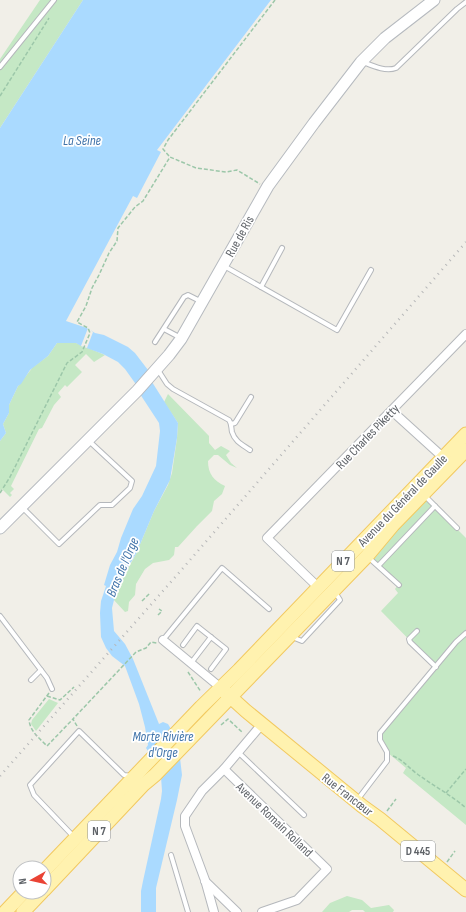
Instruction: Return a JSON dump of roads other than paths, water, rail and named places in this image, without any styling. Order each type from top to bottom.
[{"type":"main road","name":"Rue de Ris","points":[[0,528],[137,391],[169,355],[181,339],[267,188],[361,62],[385,38],[434,0]]},
{"type":"main road","name":"Avenue du Général de Gaulle","points":[[221,688],[466,434]]},
{"type":"main road","name":"Avenue du Général de Gaulle","points":[[423,495],[466,450]]},
{"type":"main road","name":"N 7","points":[[367,556],[393,525],[423,495]]},
{"type":"main road","name":"Avenue du Général de Gaulle","points":[[231,698],[367,556]]},
{"type":"main road","name":"N 7","points":[[52,881],[139,781],[148,764],[175,734],[221,688]]},
{"type":"main road","name":"Rue Francœur","points":[[221,688],[262,724],[466,890]]},
{"type":"main road","name":"N 7","points":[[52,862],[75,838],[139,781],[155,775],[231,698]]},
{"type":"main road","points":[[5,912],[16,900]]},
{"type":"main road","name":"N 7","points":[[23,912],[34,900]]},
{"type":"street","name":"Rue Charles Piketty","points":[[318,587],[267,538],[466,334]]},
{"type":"street","points":[[392,410],[442,458],[446,460],[445,471]]},
{"type":"street","points":[[163,640],[221,688]]},
{"type":"street","points":[[214,912],[205,880],[185,826],[185,816],[202,791],[224,769],[262,724]]},
{"type":"street","name":"Avenue Romain Rolland","points":[[224,769],[326,869],[297,900],[262,912]]},
{"type":"street","points":[[205,880],[235,911]]},
{"type":"lane","points":[[0,67],[54,0]]},
{"type":"lane","points":[[361,62],[386,70],[396,68],[466,2]]},
{"type":"lane","points":[[262,288],[282,248]]},
{"type":"lane","points":[[223,265],[337,330],[371,270]]},
{"type":"lane","points":[[155,342],[184,297],[188,295],[202,302]]},
{"type":"lane","points":[[164,329],[181,339]]},
{"type":"lane","points":[[155,370],[167,384],[229,420],[236,441],[250,450]]},
{"type":"lane","points":[[231,424],[235,423],[252,397]]},
{"type":"lane","points":[[22,507],[59,544],[100,505],[112,505],[130,488],[132,481],[88,440]]},
{"type":"lane","points":[[423,495],[456,528]]},
{"type":"lane","points":[[379,565],[435,506]]},
{"type":"lane","points":[[367,556],[379,565],[399,585]]},
{"type":"lane","points":[[163,640],[222,568],[268,609]]},
{"type":"lane","points":[[0,616],[47,678],[52,689]]},
{"type":"lane","points":[[183,645],[197,626],[226,649],[211,669]]},
{"type":"lane","points":[[417,631],[409,639],[410,642],[436,667]]},
{"type":"lane","points":[[356,801],[387,761],[387,756],[380,740],[380,733],[436,667],[442,656],[466,633]]},
{"type":"lane","points":[[191,663],[211,637]]},
{"type":"lane","points":[[30,680],[41,670]]},
{"type":"lane","points":[[75,838],[34,796],[30,784],[80,731],[124,775],[139,781]]},
{"type":"lane","points":[[91,743],[96,739]]},
{"type":"lane","points":[[238,752],[304,815]]},
{"type":"lane","points":[[171,855],[188,912]]},
{"type":"water","name":"La Seine","points":[[83,0],[271,0],[157,150],[161,152],[137,198],[133,196],[66,321],[87,328],[95,333],[104,335],[128,347],[135,353],[148,370],[152,382],[178,423],[170,480],[154,511],[136,554],[116,592],[112,608],[114,631],[125,644],[133,659],[159,724],[163,722],[168,724],[178,741],[182,775],[156,888],[156,912],[141,912],[141,891],[161,799],[161,777],[156,763],[146,748],[148,745],[145,727],[139,704],[125,666],[112,656],[101,637],[100,613],[101,601],[106,586],[104,585],[110,565],[117,552],[133,509],[142,496],[156,466],[160,431],[159,423],[140,394],[135,383],[118,362],[76,343],[57,343],[48,356],[30,370],[18,386],[9,405],[9,413],[3,424],[6,433],[0,441],[0,128]]},
{"type":"railway","points":[[0,776],[177,575],[466,242]]},
{"type":"water label","name":"Bras de l'Orge","points":[[122,567]]},
{"type":"water label","name":"Morte Rivière d'Orge","points":[[163,744]]}]
